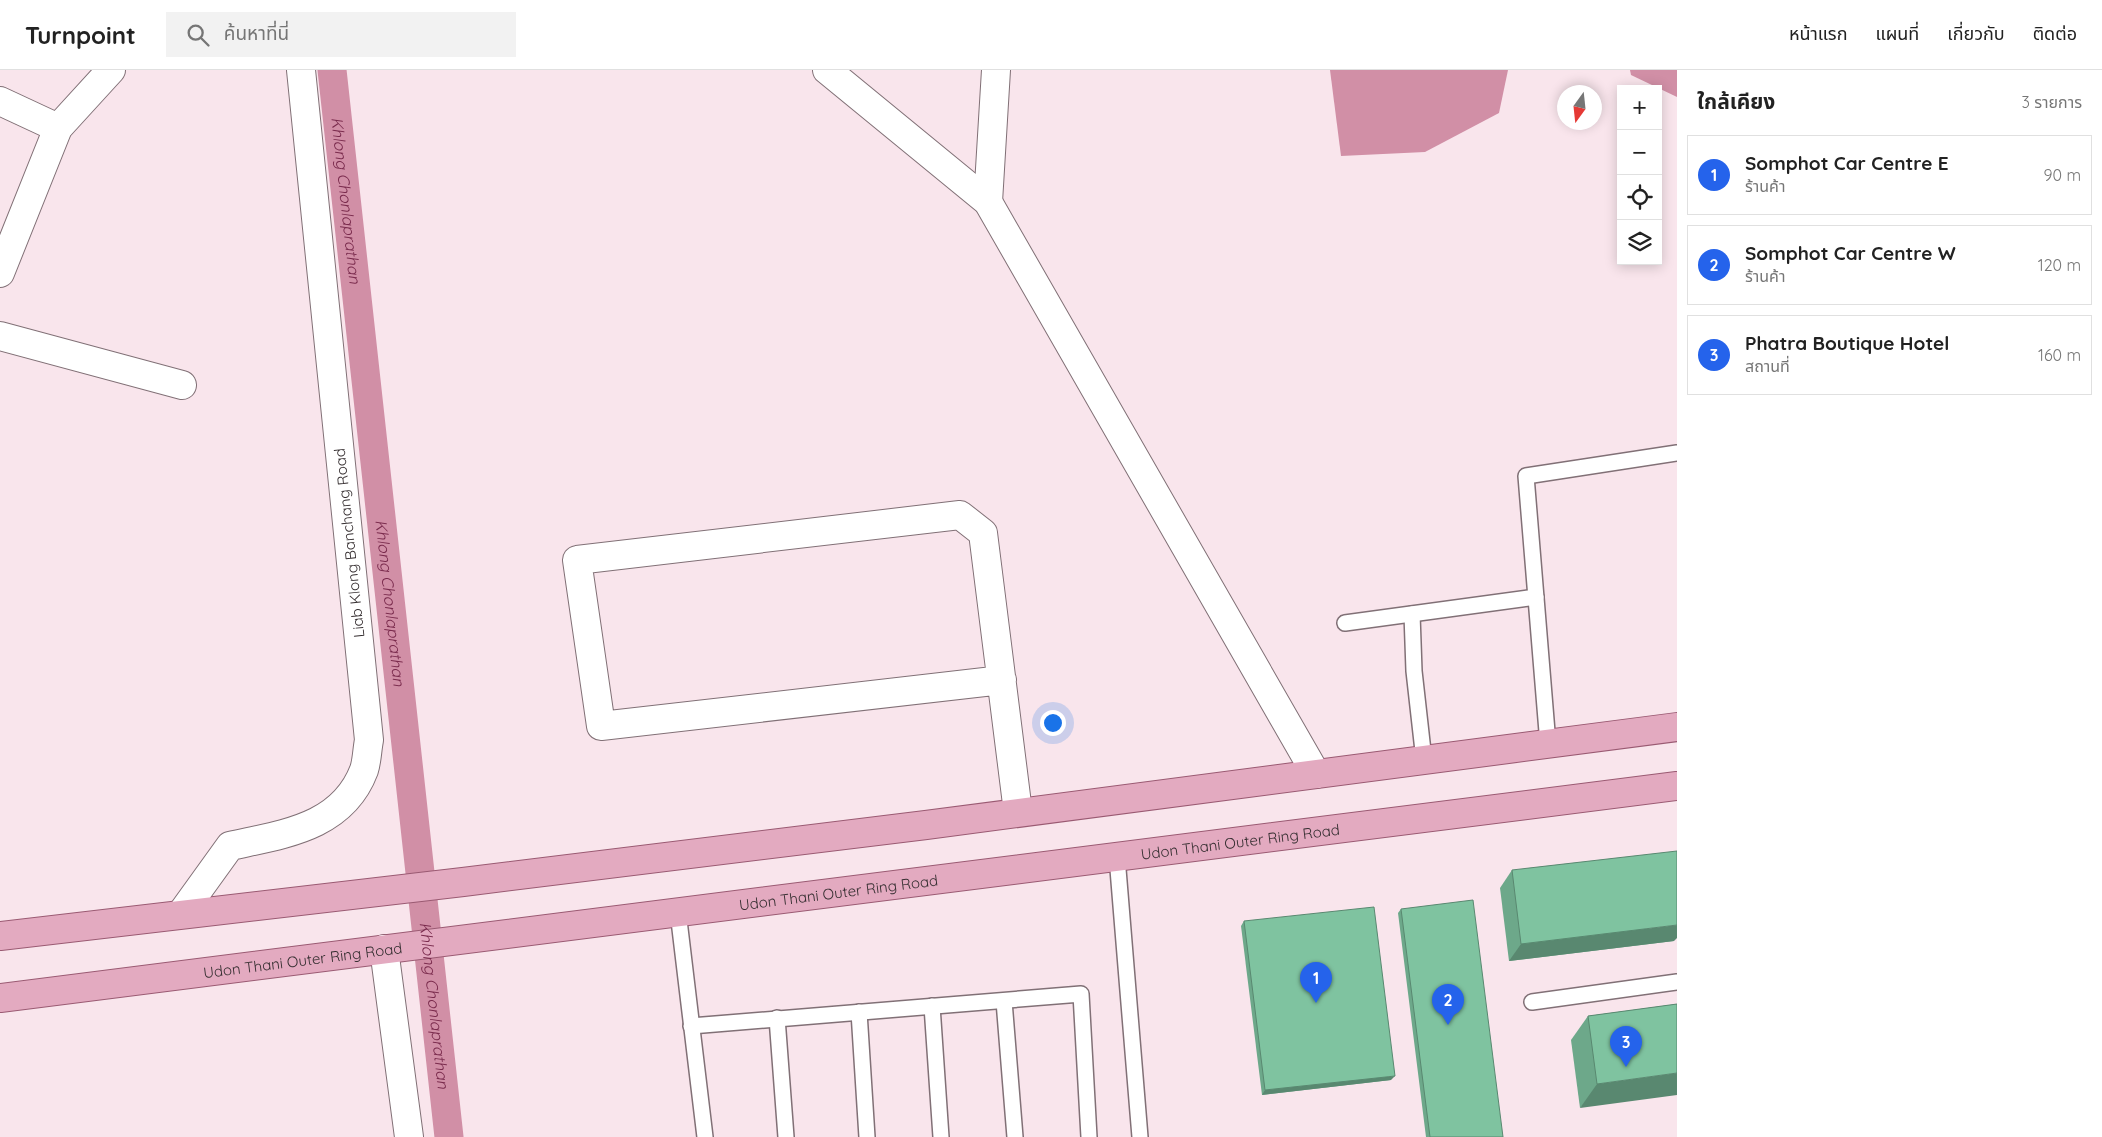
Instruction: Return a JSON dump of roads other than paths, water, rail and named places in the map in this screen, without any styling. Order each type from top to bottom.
[{"type":"main road","points":[[0,936],[364,892],[463,882],[865,832],[1677,727]]},
{"type":"main road","name":"Udon Thani Outer Ring Road","points":[[0,998],[1117,857],[1677,790]]},
{"type":"street","points":[[0,273],[58,128],[110,70]]},
{"type":"street","name":"Liab Klong Banchang Road","points":[[181,914],[230,846],[299,830],[327,817],[333,812],[350,796],[364,770],[369,740],[301,70]]},
{"type":"street","points":[[827,70],[988,202],[1316,774]]},
{"type":"street","points":[[988,202],[996,70]]},
{"type":"street","points":[[0,102],[58,128]]},
{"type":"street","points":[[0,336],[182,385]]},
{"type":"street","points":[[1002,680],[601,726],[577,560],[960,515],[983,533],[1002,680],[1018,812]]},
{"type":"street","points":[[384,949],[409,1137]]},
{"type":"lane","points":[[1548,744],[1526,476],[1677,454]]},
{"type":"lane","points":[[1345,623],[1536,598]]},
{"type":"lane","points":[[1412,614],[1414,671],[1424,760]]},
{"type":"lane","points":[[1117,857],[1140,1137]]},
{"type":"lane","points":[[678,912],[704,1137]]},
{"type":"lane","points":[[1532,1002],[1677,982]]},
{"type":"lane","points":[[691,1026],[1082,994],[1089,1137]]},
{"type":"lane","points":[[1004,1001],[1015,1137]]},
{"type":"lane","points":[[932,1006],[941,1137]]},
{"type":"lane","points":[[858,1012],[867,1137]]},
{"type":"lane","points":[[778,1018],[786,1137]]},
{"type":"waterway","name":"Khlong Chonlaprathan","points":[[332,70],[449,1137]]},
{"type":"place","name":"Somphot Car Centre E","points":[[1316,1003]]},
{"type":"place","name":"Somphot Car Centre W","points":[[1448,1025]]},
{"type":"place","name":"Phatra Boutique Hotel","points":[[1626,1067]]}]
